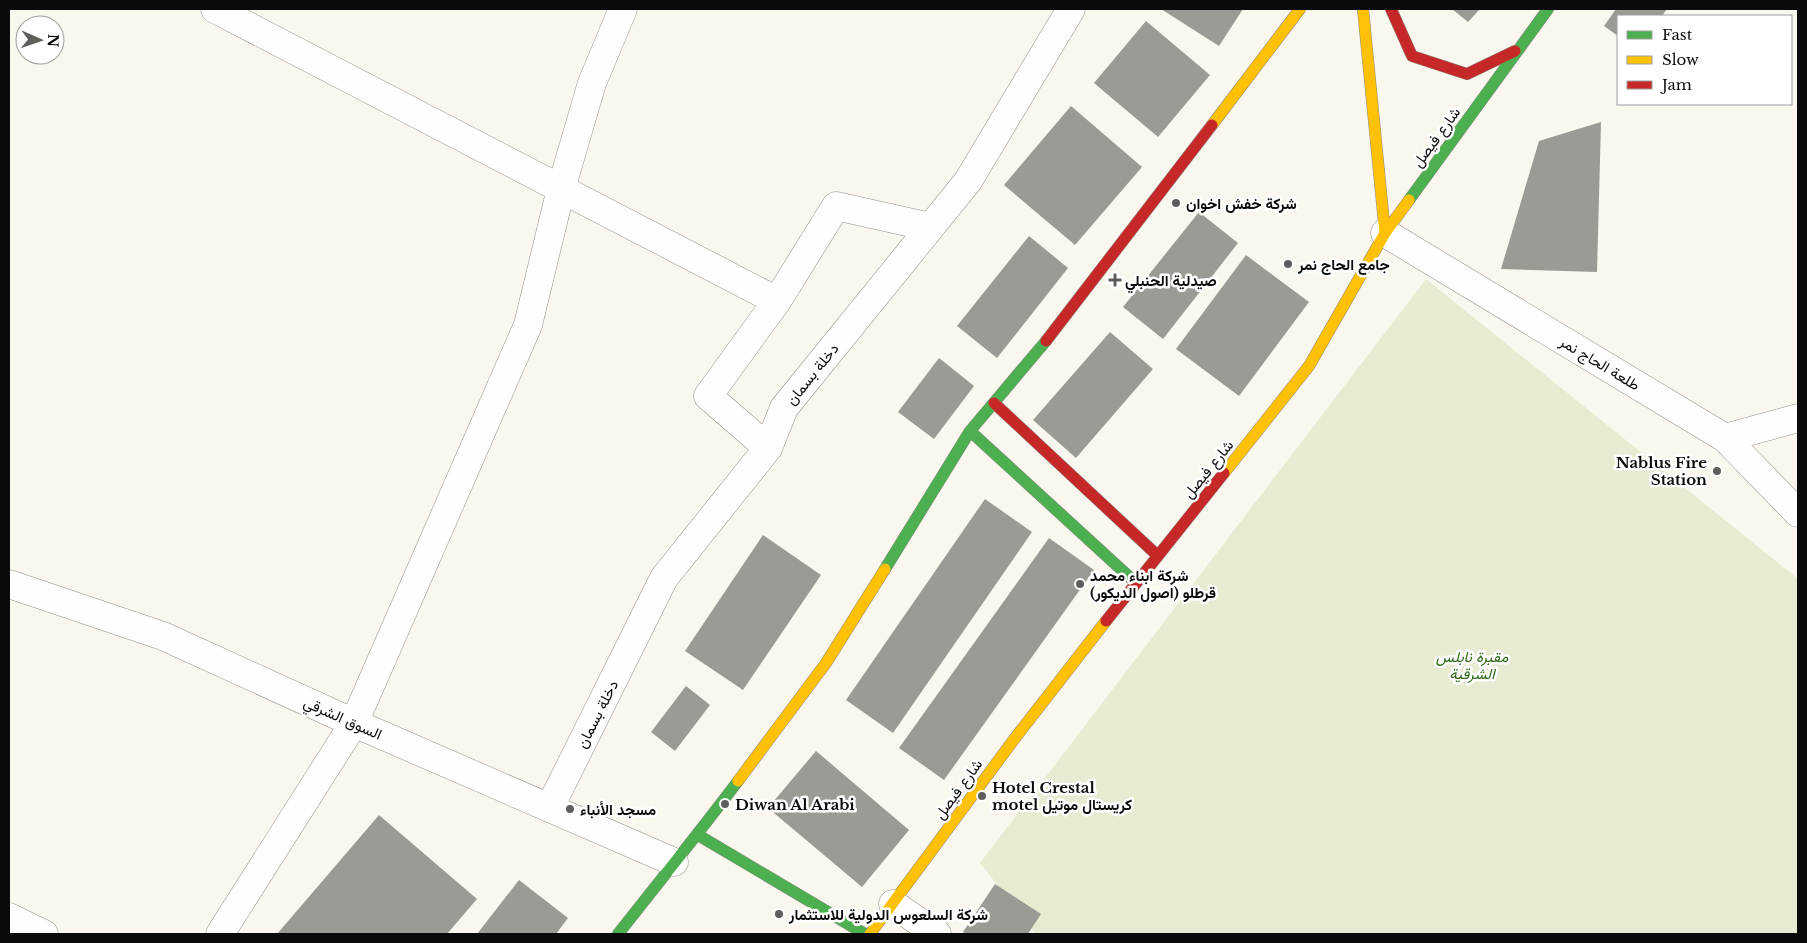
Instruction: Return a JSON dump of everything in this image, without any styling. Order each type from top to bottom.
[{"type":"main road","points":[[618,934],[674,862],[698,835],[826,663],[970,431],[1058,327],[1300,9]]},
{"type":"main road","points":[[1363,9],[1385,233]]},
{"type":"main road","points":[[1391,9],[1412,56],[1467,74],[1518,50]]},
{"type":"main road","name":"شارع فيصل","points":[[870,934],[1015,738],[1136,583],[1310,366],[1385,233],[1548,9]]},
{"type":"main road","points":[[994,403],[1158,556]]},
{"type":"main road","points":[[970,431],[1136,583]]},
{"type":"main road","points":[[698,835],[865,934]]},
{"type":"street","points":[[215,9],[777,301]]},
{"type":"street","points":[[220,934],[354,723],[528,325],[561,189],[592,83],[623,9]]},
{"type":"street","name":"دخلة بسمان","points":[[550,807],[664,578],[768,448],[784,408],[968,181],[1072,9]]},
{"type":"street","points":[[768,448],[708,396],[777,301],[836,206],[930,227]]},
{"type":"street","name":"طلعة الحاج نمر","points":[[1385,233],[1725,438],[1798,513]]},
{"type":"street","points":[[1725,438],[1798,418]]},
{"type":"street","name":"السوق الشرقي","points":[[9,584],[163,636],[354,723],[674,862]]},
{"type":"street","points":[[893,904],[937,934]]},
{"type":"street","points":[[9,918],[44,934]]},
{"type":"green space","name":"مقبرة نابلس الشرقية","points":[[1426,279],[1798,579],[1798,934],[1036,934],[980,863]]},
{"type":"building","points":[[1161,9],[1243,9],[1219,46]]},
{"type":"building","points":[[1452,9],[1480,9],[1468,22]]},
{"type":"building","points":[[1616,9],[1667,9],[1663,15],[1617,15],[1617,35],[1604,26]]},
{"type":"building","points":[[1146,21],[1210,75],[1158,137],[1094,83]]},
{"type":"building","points":[[1071,106],[1142,167],[1075,245],[1004,185]]},
{"type":"building","points":[[1601,122],[1597,272],[1501,269],[1539,141]]},
{"type":"building","points":[[1199,212],[1238,243],[1163,339],[1123,307]]},
{"type":"building","points":[[1029,236],[1068,268],[997,358],[957,326]]},
{"type":"building","points":[[1246,255],[1309,302],[1239,396],[1176,349]]},
{"type":"building","points":[[1110,332],[1153,369],[1076,458],[1033,420]]},
{"type":"building","points":[[939,358],[974,386],[934,439],[898,412]]},
{"type":"building","points":[[985,499],[1032,532],[893,733],[846,700]]},
{"type":"building","points":[[763,535],[821,575],[743,690],[685,651]]},
{"type":"building","points":[[1049,538],[1094,570],[944,780],[899,748]]},
{"type":"building","points":[[686,686],[710,705],[675,751],[651,732]]},
{"type":"building","points":[[816,751],[909,830],[862,887],[768,808]]},
{"type":"building","points":[[379,815],[477,899],[447,934],[277,934]]},
{"type":"building","points":[[519,880],[568,918],[556,934],[477,934]]},
{"type":"building","points":[[995,884],[1041,914],[1028,934],[966,934],[963,932]]},
{"type":"traffic: fast","points":[[1409,200],[1548,9]]},
{"type":"traffic: fast","points":[[885,569],[970,431],[1046,341]]},
{"type":"traffic: fast","points":[[970,431],[1136,583]]},
{"type":"traffic: fast","points":[[618,934],[738,781]]},
{"type":"traffic: fast","points":[[698,835],[865,934]]},
{"type":"traffic: slow","points":[[1212,125],[1300,9]]},
{"type":"traffic: slow","points":[[1363,9],[1385,233]]},
{"type":"traffic: slow","points":[[1224,473],[1309,366],[1385,233],[1409,200]]},
{"type":"traffic: slow","points":[[738,781],[826,663],[885,569]]},
{"type":"traffic: slow","points":[[870,934],[1015,738],[1106,621]]},
{"type":"traffic: jam","points":[[1391,9],[1412,56],[1467,74],[1515,51]]},
{"type":"traffic: jam","points":[[1046,341],[1212,125]]},
{"type":"traffic: jam","points":[[994,403],[1158,556]]},
{"type":"traffic: jam","points":[[1106,621],[1224,473]]},
{"type":"place","name":"شركة خفش اخوان","points":[[1176,203]]},
{"type":"place","name":"جامع الحاج نمر","points":[[1288,264]]},
{"type":"place","name":"صيدلية الحنبلي","points":[[1115,280]]},
{"type":"place","name":"Nablus Fire Station","points":[[1717,471]]},
{"type":"place","name":"شركة ابناء محمد قرطلو (اصول الديكور)","points":[[1080,584]]},
{"type":"place","name":"Hotel Crestal motel كريستال موتيل","points":[[982,796]]},
{"type":"place","name":"Diwan Al Arabi","points":[[725,804]]},
{"type":"place","name":"مسجد الأنباء","points":[[570,809]]},
{"type":"place","name":"شركة السلعوس الدولية للاستثمار","points":[[779,914]]}]
